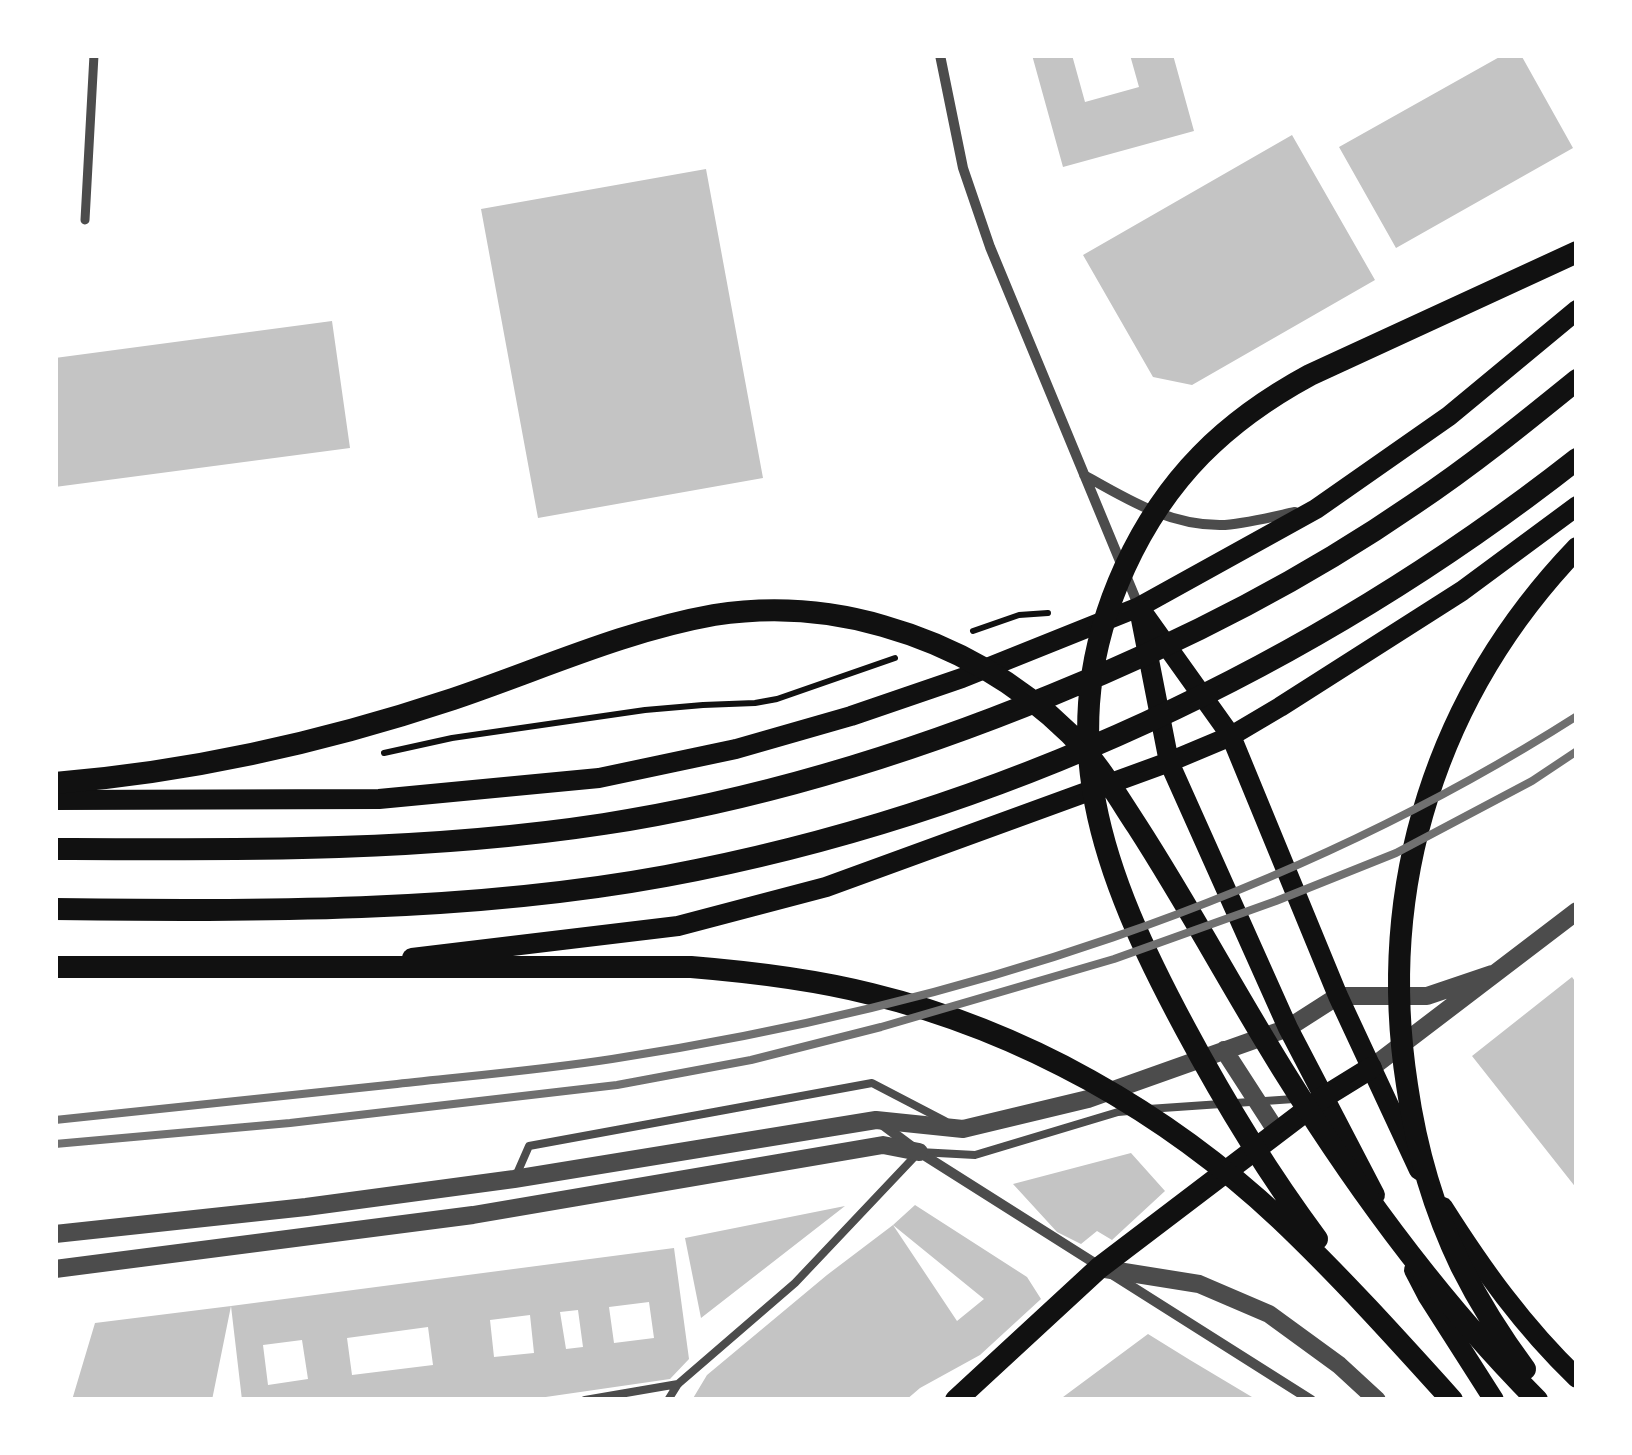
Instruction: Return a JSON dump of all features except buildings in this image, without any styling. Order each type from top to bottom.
[{"type":"main road","points":[[1447,1394],[1349,1279],[1284,1194],[1214,1082],[1144,951],[1122,898],[1099,822],[1088,741],[1090,688],[1100,635],[1143,532],[1172,490],[1226,429],[1310,374],[1577,252]]},
{"type":"main road","points":[[55,800],[380,800],[598,778],[736,749],[852,716],[962,678],[1139,607],[1316,509],[1449,416],[1577,310]]},
{"type":"main road","points":[[55,849],[318,848],[472,839],[663,814],[861,766],[994,719],[1120,667],[1282,586],[1413,505],[1577,380]]},
{"type":"main road","points":[[55,910],[394,906],[500,898],[663,876],[834,837],[1049,764],[1235,680],[1418,574],[1577,458]]},
{"type":"main road","points":[[55,969],[416,958],[678,926],[826,887],[1170,762],[1231,736],[1462,591],[1577,506]]},
{"type":"main road","points":[[1548,1400],[1510,1348],[1462,1269],[1430,1188],[1418,1152],[1405,1075],[1398,1003],[1399,965],[1414,842],[1450,737],[1466,700],[1502,640],[1577,548]]},
{"type":"main road","points":[[1139,607],[1231,736],[1338,996],[1417,1167],[1478,1262],[1540,1342],[1577,1378]]},
{"type":"main road","points":[[1139,607],[1170,762],[1288,1028],[1427,1295],[1494,1400]]},
{"type":"main road","points":[[55,783],[191,767],[350,730],[627,637],[714,615],[768,610],[826,613],[904,632],[948,649],[1017,690],[1090,756],[1174,885],[1289,1080],[1355,1179],[1464,1319],[1537,1400]]},
{"type":"main road","points":[[55,969],[647,965],[739,971],[830,984],[914,1006],[994,1034],[1074,1071],[1190,1146],[1278,1217],[1447,1394]]},
{"type":"main road","points":[[956,1400],[1099,1268],[1324,1097],[1370,1068]]},
{"type":"street","points":[[85,220],[94,55]]},
{"type":"street","points":[[940,55],[963,168],[984,231],[1139,607]]},
{"type":"street","points":[[1084,475],[1148,510],[1199,524],[1227,525],[1316,509]]},
{"type":"street","points":[[1370,1068],[1577,911]]},
{"type":"street","points":[[55,1234],[306,1207],[514,1179],[876,1120],[962,1130],[1088,1100],[1288,1028],[1338,996],[1427,996],[1492,974]]},
{"type":"street","points":[[1224,1050],[1278,1132]]},
{"type":"street","points":[[876,1120],[1099,1268],[1311,1400]]},
{"type":"street","points":[[55,1269],[473,1215],[883,1145],[919,1152]]},
{"type":"street","points":[[1099,1268],[1200,1284],[1268,1314],[1340,1365],[1377,1400]]},
{"type":"lane","points":[[514,1179],[529,1146],[872,1084],[962,1130]]},
{"type":"lane","points":[[668,1400],[678,1384],[794,1284],[919,1152],[975,1155],[1118,1112],[1324,1097]]},
{"type":"lane","points":[[585,1400],[678,1384]]},
{"type":"path","points":[[963,634],[1019,615],[1053,612]]},
{"type":"path","points":[[372,755],[452,738],[645,710],[755,703],[907,654]]},
{"type":"railway","points":[[55,1120],[612,1059],[739,1037],[990,976],[1113,937],[1234,892],[1352,840],[1466,782],[1577,716]]},
{"type":"railway","points":[[55,1144],[290,1123],[617,1085],[751,1060],[881,1027],[1114,959],[1276,901],[1396,853],[1532,781],[1577,751]]}]
